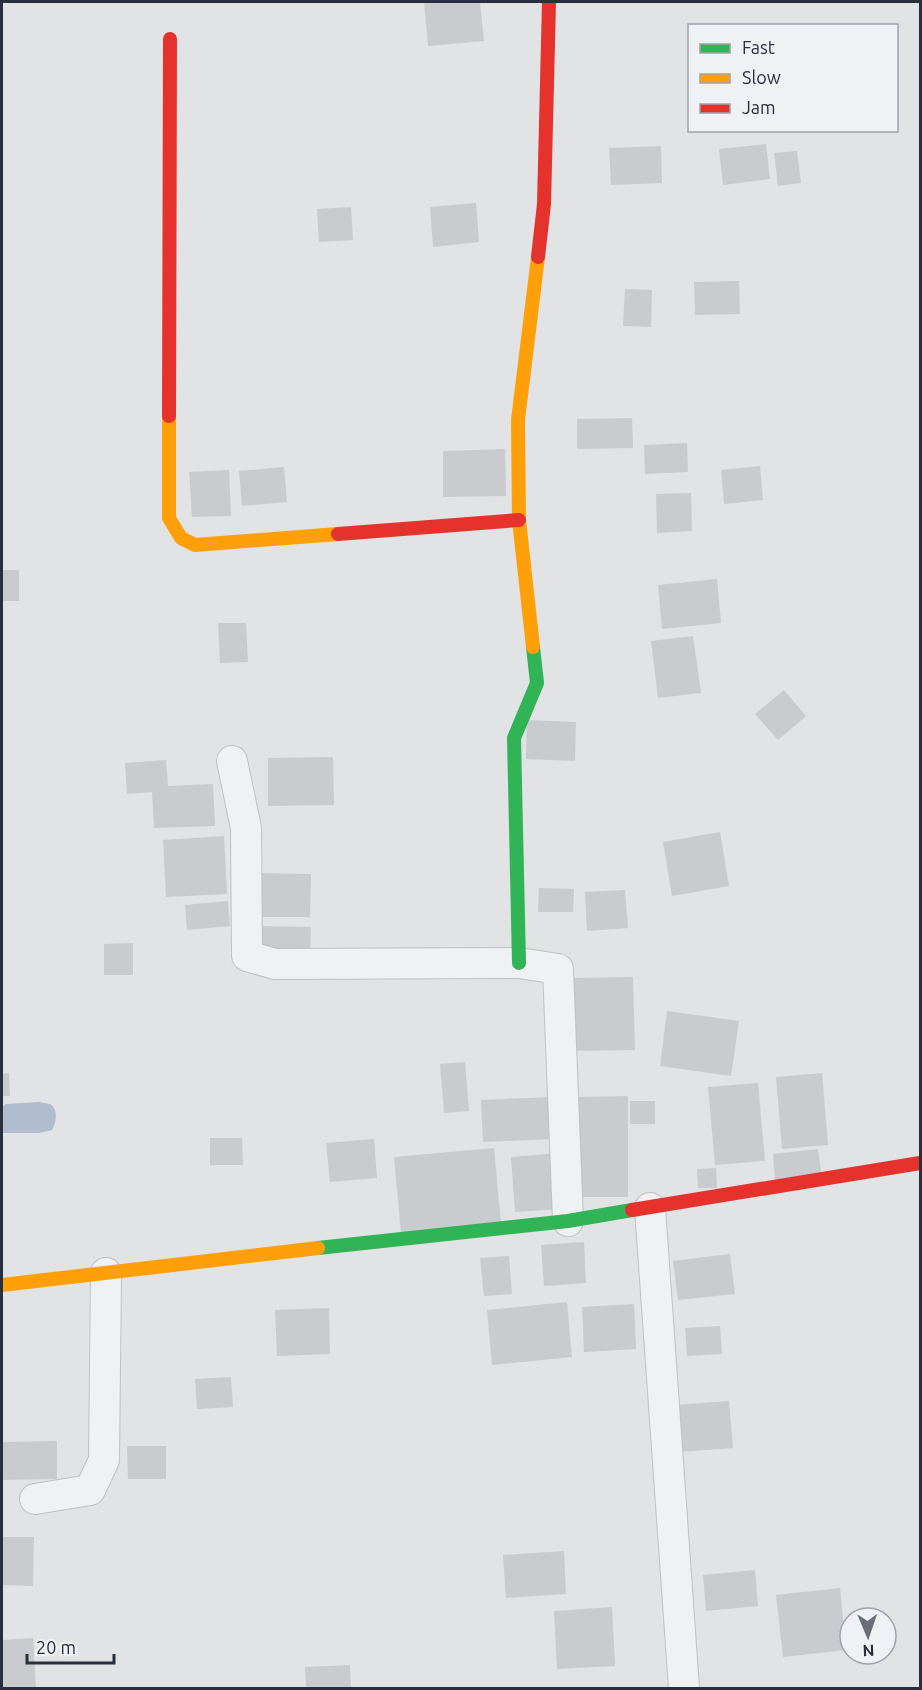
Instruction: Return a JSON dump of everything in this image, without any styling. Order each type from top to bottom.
[{"type":"street","points":[[519,963],[514,738],[537,683],[519,520],[518,420],[544,204],[549,2]]},
{"type":"street","points":[[170,39],[169,518],[181,538],[195,545],[519,520]]},
{"type":"street","points":[[232,761],[246,828],[246,956],[275,964],[519,963],[558,969],[568,1221]]},
{"type":"street","points":[[2,1285],[568,1221],[921,1163]]},
{"type":"street","points":[[650,1208],[684,1689]]},
{"type":"street","points":[[35,1499],[90,1490],[104,1460],[106,1273]]},
{"type":"water","points":[[39,1102],[50,1104],[55,1109],[52,1130],[39,1133],[2,1133],[2,1107],[6,1104]]},
{"type":"building","points":[[424,2],[480,2],[484,41],[428,46]]},
{"type":"building","points":[[766,144],[770,179],[723,185],[719,149]]},
{"type":"building","points":[[661,146],[662,183],[611,185],[609,148]]},
{"type":"building","points":[[797,151],[801,183],[778,186],[774,153]]},
{"type":"building","points":[[476,203],[479,242],[433,247],[430,207]]},
{"type":"building","points":[[351,207],[353,240],[319,242],[317,209]]},
{"type":"building","points":[[739,281],[740,314],[695,315],[694,282]]},
{"type":"building","points":[[625,289],[652,290],[651,327],[623,326]]},
{"type":"building","points":[[632,418],[633,448],[577,449],[577,419]]},
{"type":"building","points":[[687,443],[688,472],[645,474],[644,445]]},
{"type":"building","points":[[505,449],[506,496],[443,497],[443,451]]},
{"type":"building","points":[[760,466],[763,500],[724,504],[721,470]]},
{"type":"building","points":[[284,467],[287,502],[242,506],[239,471]]},
{"type":"building","points":[[229,470],[231,516],[192,517],[189,472]]},
{"type":"building","points":[[691,493],[692,531],[657,533],[656,494]]},
{"type":"building","points":[[2,570],[19,570],[19,601],[2,601]]},
{"type":"building","points":[[717,579],[721,623],[662,629],[658,585]]},
{"type":"building","points":[[218,623],[246,623],[248,662],[220,663]]},
{"type":"building","points":[[693,636],[701,693],[658,698],[651,641]]},
{"type":"building","points":[[784,690],[806,716],[778,740],[755,714]]},
{"type":"building","points":[[527,720],[576,722],[575,761],[526,759]]},
{"type":"building","points":[[333,757],[334,805],[268,806],[268,758]]},
{"type":"building","points":[[166,760],[168,786],[213,784],[215,826],[154,828],[152,792],[127,794],[125,763]]},
{"type":"building","points":[[720,832],[729,886],[672,896],[663,842]]},
{"type":"building","points":[[224,836],[227,894],[166,897],[163,840]]},
{"type":"building","points":[[252,873],[311,874],[310,917],[252,917]]},
{"type":"building","points":[[539,888],[574,889],[573,912],[538,912]]},
{"type":"building","points":[[625,890],[628,928],[587,931],[585,892]]},
{"type":"building","points":[[228,901],[230,926],[187,930],[185,905]]},
{"type":"building","points":[[259,926],[311,927],[310,958],[258,956]]},
{"type":"building","points":[[133,943],[133,975],[104,975],[104,944]]},
{"type":"building","points":[[633,977],[635,1050],[570,1051],[569,978]]},
{"type":"building","points":[[667,1011],[739,1021],[731,1076],[660,1066]]},
{"type":"building","points":[[465,1062],[469,1111],[444,1113],[440,1064]]},
{"type":"building","points":[[9,1073],[10,1096],[2,1096],[2,1074]]},
{"type":"building","points":[[822,1073],[828,1145],[782,1149],[776,1077]]},
{"type":"building","points":[[758,1083],[765,1161],[715,1165],[708,1087]]},
{"type":"building","points":[[628,1096],[628,1197],[577,1197],[577,1097]]},
{"type":"building","points":[[551,1097],[553,1139],[483,1142],[481,1100]]},
{"type":"building","points":[[630,1101],[655,1101],[655,1124],[630,1124]]},
{"type":"building","points":[[210,1138],[242,1138],[243,1165],[210,1165]]},
{"type":"building","points":[[374,1139],[377,1178],[330,1182],[326,1143]]},
{"type":"building","points":[[494,1148],[501,1223],[401,1233],[394,1157]]},
{"type":"building","points":[[818,1149],[822,1177],[775,1183],[773,1154]]},
{"type":"building","points":[[559,1153],[562,1209],[515,1212],[511,1157]]},
{"type":"building","points":[[716,1168],[717,1188],[698,1188],[697,1169]]},
{"type":"building","points":[[584,1242],[586,1283],[544,1286],[541,1245]]},
{"type":"building","points":[[730,1254],[735,1294],[678,1300],[673,1261]]},
{"type":"building","points":[[509,1256],[512,1294],[484,1296],[480,1258]]},
{"type":"building","points":[[567,1302],[572,1357],[492,1365],[487,1310]]},
{"type":"building","points":[[634,1304],[636,1349],[584,1352],[582,1307]]},
{"type":"building","points":[[329,1308],[330,1354],[277,1356],[275,1310]]},
{"type":"building","points":[[720,1326],[722,1354],[687,1356],[685,1328]]},
{"type":"building","points":[[231,1377],[233,1407],[197,1409],[195,1379]]},
{"type":"building","points":[[729,1401],[733,1448],[679,1452],[675,1405]]},
{"type":"building","points":[[57,1441],[57,1479],[2,1480],[2,1442]]},
{"type":"building","points":[[127,1446],[166,1446],[166,1479],[128,1479]]},
{"type":"building","points":[[2,1537],[34,1537],[33,1586],[2,1585]]},
{"type":"building","points":[[564,1551],[566,1594],[506,1598],[503,1555]]},
{"type":"building","points":[[755,1570],[758,1606],[706,1611],[703,1575]]},
{"type":"building","points":[[840,1588],[842,1606],[838,1606],[838,1651],[783,1657],[776,1595]]},
{"type":"building","points":[[612,1607],[615,1666],[557,1669],[554,1611]]},
{"type":"building","points":[[33,1638],[36,1688],[2,1688],[2,1640]]},
{"type":"building","points":[[350,1665],[351,1688],[306,1688],[305,1667]]},
{"type":"traffic: fast","points":[[519,963],[514,738],[537,683],[533,647]]},
{"type":"traffic: fast","points":[[318,1248],[568,1221],[632,1210]]},
{"type":"traffic: slow","points":[[533,647],[519,520],[518,420],[538,257]]},
{"type":"traffic: slow","points":[[169,416],[169,518],[181,538],[195,545],[338,534]]},
{"type":"traffic: slow","points":[[2,1285],[318,1248]]},
{"type":"traffic: jam","points":[[538,257],[544,204],[549,2]]},
{"type":"traffic: jam","points":[[169,416],[170,39]]},
{"type":"traffic: jam","points":[[338,534],[519,520]]},
{"type":"traffic: jam","points":[[632,1210],[920,1163]]}]
